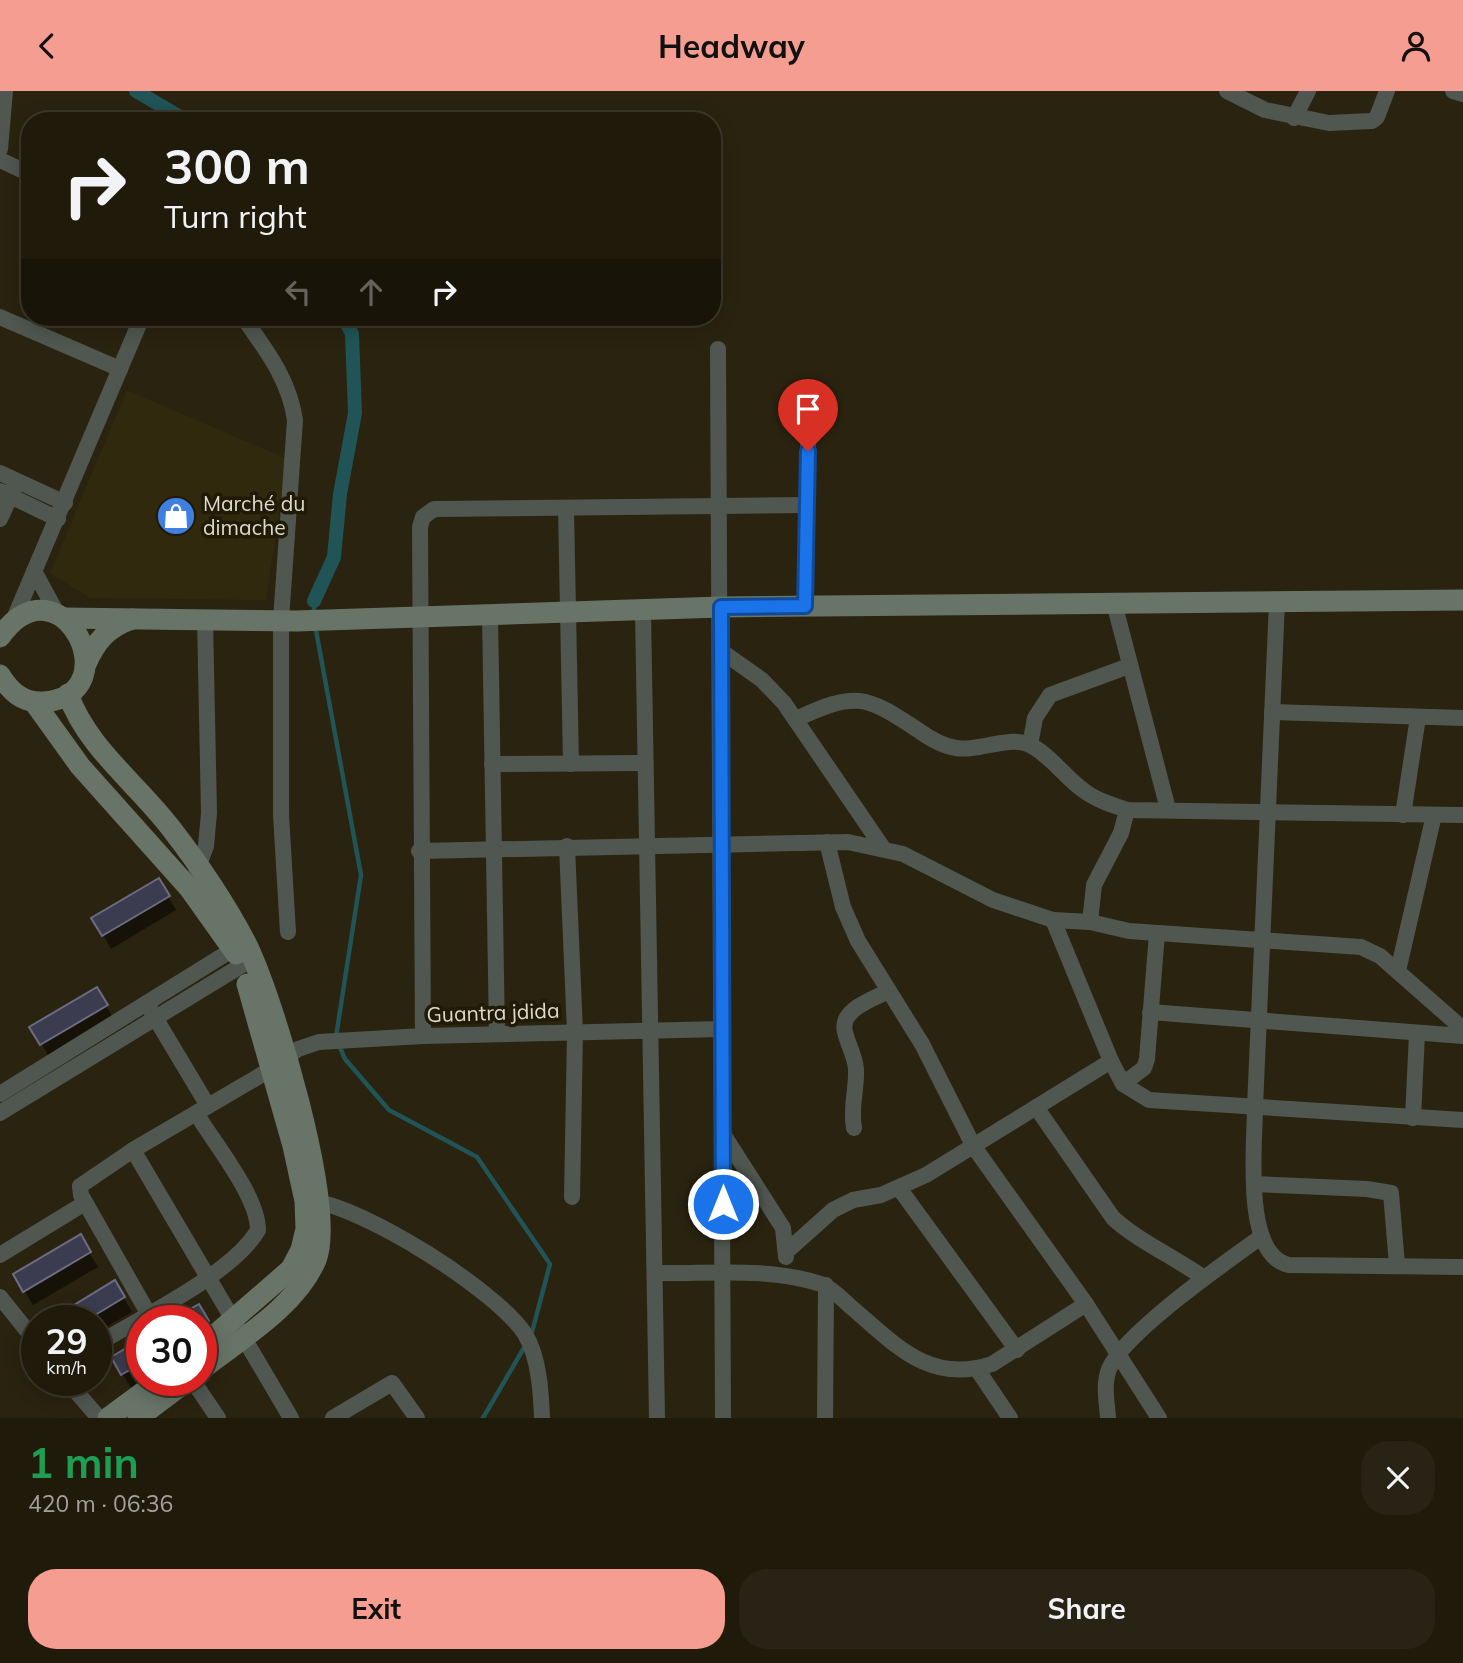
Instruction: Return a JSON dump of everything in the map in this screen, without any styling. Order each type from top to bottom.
[{"type":"street","points":[[0,149],[5,91]]},
{"type":"street","points":[[1294,118],[1308,91]]},
{"type":"street","points":[[1230,92],[1265,110],[1329,123],[1371,121],[1377,117],[1387,91]]},
{"type":"street","points":[[1453,91],[1463,94]]},
{"type":"street","points":[[0,160],[21,170]]},
{"type":"street","points":[[0,317],[120,369]]},
{"type":"street","points":[[6,625],[58,519],[138,326]]},
{"type":"street","points":[[249,326],[282,376],[295,420],[281,815],[288,932]]},
{"type":"street","points":[[718,349],[723,1418]]},
{"type":"street","points":[[805,606],[808,396]]},
{"type":"street","points":[[0,473],[9,490],[65,503]]},
{"type":"street","points":[[0,519],[9,490]]},
{"type":"street","points":[[31,497],[58,519]]},
{"type":"street","points":[[423,1036],[418,616],[420,527],[423,517],[434,509],[807,505]]},
{"type":"street","points":[[566,508],[571,764]]},
{"type":"street","points":[[34,572],[61,616],[81,638],[86,664]]},
{"type":"street","points":[[6,625],[27,614],[42,612],[61,616],[288,621],[643,612],[721,607],[1463,600]]},
{"type":"street","points":[[1277,602],[1255,1107],[1254,1184],[1261,1237],[1272,1257],[1279,1263],[1289,1265],[1463,1267]]},
{"type":"street","points":[[1114,603],[1168,810]]},
{"type":"street","points":[[643,612],[657,1418]]},
{"type":"street","points":[[490,615],[497,1034]]},
{"type":"street","points":[[0,675],[18,697],[34,702],[52,701],[68,694],[76,685],[93,647],[105,633],[121,623],[139,617]]},
{"type":"street","points":[[189,888],[206,846],[209,813],[205,619]]},
{"type":"street","points":[[721,651],[762,680],[796,719],[883,848]]},
{"type":"street","points":[[1030,745],[1035,718],[1049,695],[1129,666]]},
{"type":"street","points":[[68,694],[84,728],[170,827],[199,868],[243,954],[280,1062],[313,1201],[301,1250],[291,1269],[217,1352]]},
{"type":"street","points":[[796,719],[846,699],[867,701],[886,709],[923,734],[951,747],[964,750],[1015,742],[1030,745],[1084,792],[1127,810],[1463,815]]},
{"type":"street","points":[[34,702],[80,766],[189,888],[243,954]]},
{"type":"street","points":[[1272,712],[1463,718]]},
{"type":"street","points":[[1403,815],[1418,717]]},
{"type":"street","points":[[492,764],[645,764]]},
{"type":"street","points":[[1090,922],[1094,885],[1121,833],[1127,810]]},
{"type":"street","points":[[1398,971],[1434,815]]},
{"type":"street","points":[[419,851],[827,842],[883,848],[915,859],[993,900],[1053,920],[1090,922],[1129,931],[1361,947],[1380,956],[1463,1029]]},
{"type":"street","points":[[827,842],[843,907],[858,941],[922,1044],[974,1147],[1086,1304],[1159,1418]]},
{"type":"street","points":[[567,846],[575,1032],[572,1197]]},
{"type":"street","points":[[1053,920],[1123,1084],[1149,1100],[1463,1120]]},
{"type":"street","points":[[1123,1084],[1144,1068],[1157,933]]},
{"type":"street","points":[[0,1094],[243,954]]},
{"type":"street","points":[[854,1128],[851,1109],[856,1072],[844,1029],[845,1021],[849,1014],[889,991]]},
{"type":"street","points":[[150,1010],[258,1218],[258,1230],[252,1241],[206,1278],[161,1305]]},
{"type":"street","points":[[0,1113],[150,1010]]},
{"type":"street","points":[[1150,1011],[1463,1036]]},
{"type":"street","name":"Guantra jdida","points":[[85,1203],[80,1190],[84,1181],[280,1062],[320,1042],[423,1036],[722,1029]]},
{"type":"street","points":[[1413,1118],[1417,1033]]},
{"type":"street","points":[[786,1252],[833,1209],[899,1188],[974,1147],[1111,1061]]},
{"type":"street","points":[[1037,1107],[1114,1218],[1125,1229],[1169,1253],[1204,1278]]},
{"type":"street","points":[[723,1134],[783,1228],[786,1274]]},
{"type":"street","points":[[133,1150],[206,1278],[291,1418]]},
{"type":"street","points":[[1254,1184],[1367,1189],[1391,1193],[1397,1265]]},
{"type":"street","points":[[899,1188],[1017,1350]]},
{"type":"street","points":[[313,1201],[349,1210],[383,1226],[498,1305],[527,1337],[535,1362],[542,1418]]},
{"type":"street","points":[[0,1255],[85,1203],[143,1305]]},
{"type":"street","points":[[1108,1418],[1108,1371],[1118,1354],[1204,1278],[1261,1237]]},
{"type":"street","points":[[655,1273],[786,1274],[825,1285],[910,1357],[928,1366],[977,1369],[1017,1350],[1086,1304]]},
{"type":"street","points":[[825,1285],[825,1418]]},
{"type":"street","points":[[0,1297],[21,1323]]},
{"type":"street","points":[[217,1339],[237,1330]]},
{"type":"street","points":[[977,1369],[1010,1418]]},
{"type":"street","points":[[333,1418],[392,1384],[417,1418]]},
{"type":"street","points":[[80,1396],[99,1418]]},
{"type":"street","points":[[108,1418],[138,1396]]},
{"type":"street","points":[[138,1418],[167,1396]]},
{"type":"street","points":[[203,1396],[218,1418]]},
{"type":"shaded area","name":"Marché du dimache","points":[[127,390],[287,459],[266,600],[90,598],[50,573]]},
{"type":"building","points":[[159,878],[170,896],[102,936],[91,918]]},
{"type":"building","points":[[97,987],[108,1005],[40,1045],[29,1027]]},
{"type":"building","points":[[81,1234],[91,1252],[23,1292],[13,1274]]},
{"type":"building","points":[[115,1280],[125,1297],[112,1305],[74,1305]]},
{"type":"building","points":[[126,1348],[126,1372],[121,1375],[112,1356]]},
{"type":"waterway","points":[[136,91],[172,112]]},
{"type":"waterway","points":[[314,601],[334,557],[340,494],[355,413],[352,334],[348,326]]},
{"type":"waterway","points":[[314,601],[314,613]]},
{"type":"waterway","points":[[315,625],[361,875],[336,1037]]},
{"type":"waterway","points":[[339,1045],[345,1059],[389,1110],[477,1157],[550,1264],[531,1336]]},
{"type":"waterway","points":[[483,1418],[525,1346]]},
{"type":"place","name":"Marché du dimache","points":[[176,516]]},
{"type":"route","points":[[723,1204],[721,607],[805,606],[808,451]]}]
